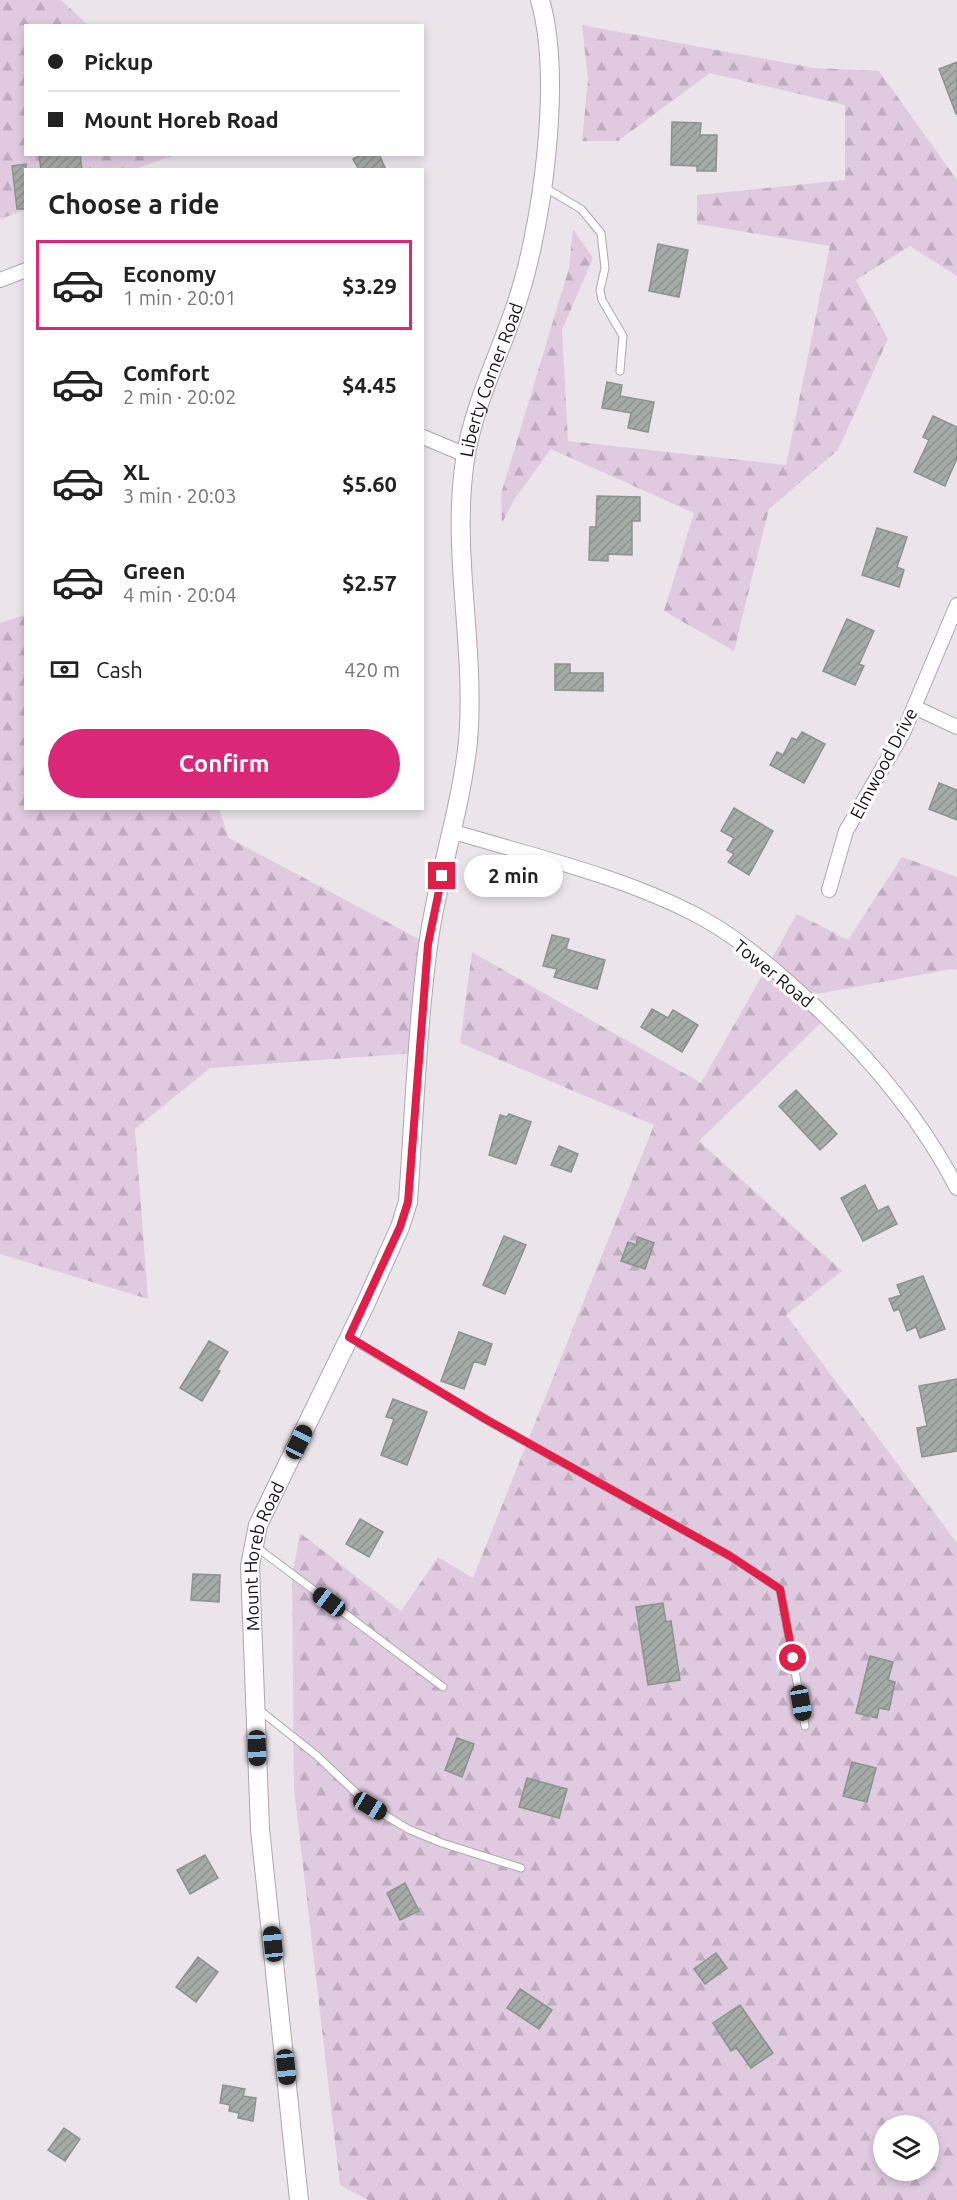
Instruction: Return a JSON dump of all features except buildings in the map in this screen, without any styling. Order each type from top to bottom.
[{"type":"street","name":"Liberty Corner Road","points":[[465,764],[470,681],[460,517],[466,455],[475,419],[519,294],[534,238],[542,186],[549,62],[540,0]]},
{"type":"street","points":[[0,280],[24,271]]},
{"type":"street","points":[[424,437],[466,455]]},
{"type":"street","name":"Elmwood Drive","points":[[829,890],[846,831],[903,733],[957,605]]},
{"type":"street","points":[[914,707],[957,727]]},
{"type":"street","name":"Mount Horeb Road","points":[[299,2200],[260,1829],[250,1566],[258,1525],[349,1337],[400,1227],[408,1202],[428,944],[465,764]]},
{"type":"street","name":"Tower Road","points":[[451,831],[623,884],[700,917],[754,951],[844,1032],[867,1058],[914,1118],[957,1188]]},
{"type":"lane","points":[[542,186],[581,209],[601,233],[605,268],[600,290],[602,300],[623,336],[620,371]]},
{"type":"lane","points":[[349,1337],[507,1432],[730,1556],[780,1589],[805,1726]]},
{"type":"lane","points":[[253,1544],[443,1687]]},
{"type":"lane","points":[[255,1707],[316,1755],[370,1806],[408,1829],[442,1843],[521,1868]]},
{"type":"green space","points":[[0,0],[61,0],[87,24],[24,24],[24,156],[172,156],[138,168],[24,168],[24,210],[0,219]]},
{"type":"green space","points":[[582,25],[814,68],[879,71],[957,180],[957,276],[910,246],[856,280],[888,339],[838,450],[769,509],[734,651],[664,611],[694,513],[551,449],[514,500],[502,523],[501,494],[569,268],[573,229],[593,258],[562,330],[568,441],[786,465],[830,246],[697,224],[697,195],[845,180],[845,105],[710,73],[618,141],[582,141],[588,80]]},
{"type":"green space","points":[[24,615],[24,810],[219,810],[229,838],[428,944],[417,1053],[210,1068],[135,1129],[148,1299],[0,1254],[0,623]]},
{"type":"green space","points":[[902,857],[957,877],[957,970],[952,969],[812,995],[830,1014],[699,1141],[842,1271],[786,1315],[957,1543],[957,2200],[368,2200],[340,2185],[294,1788],[292,1577],[300,1533],[401,1611],[438,1557],[473,1578],[654,1125],[460,1043],[472,952],[701,1083],[797,914],[848,940]]},
{"type":"route","points":[[442,876],[428,944],[417,1053],[408,1202],[400,1227],[349,1337],[487,1420],[730,1556],[780,1589],[793,1658]]}]
